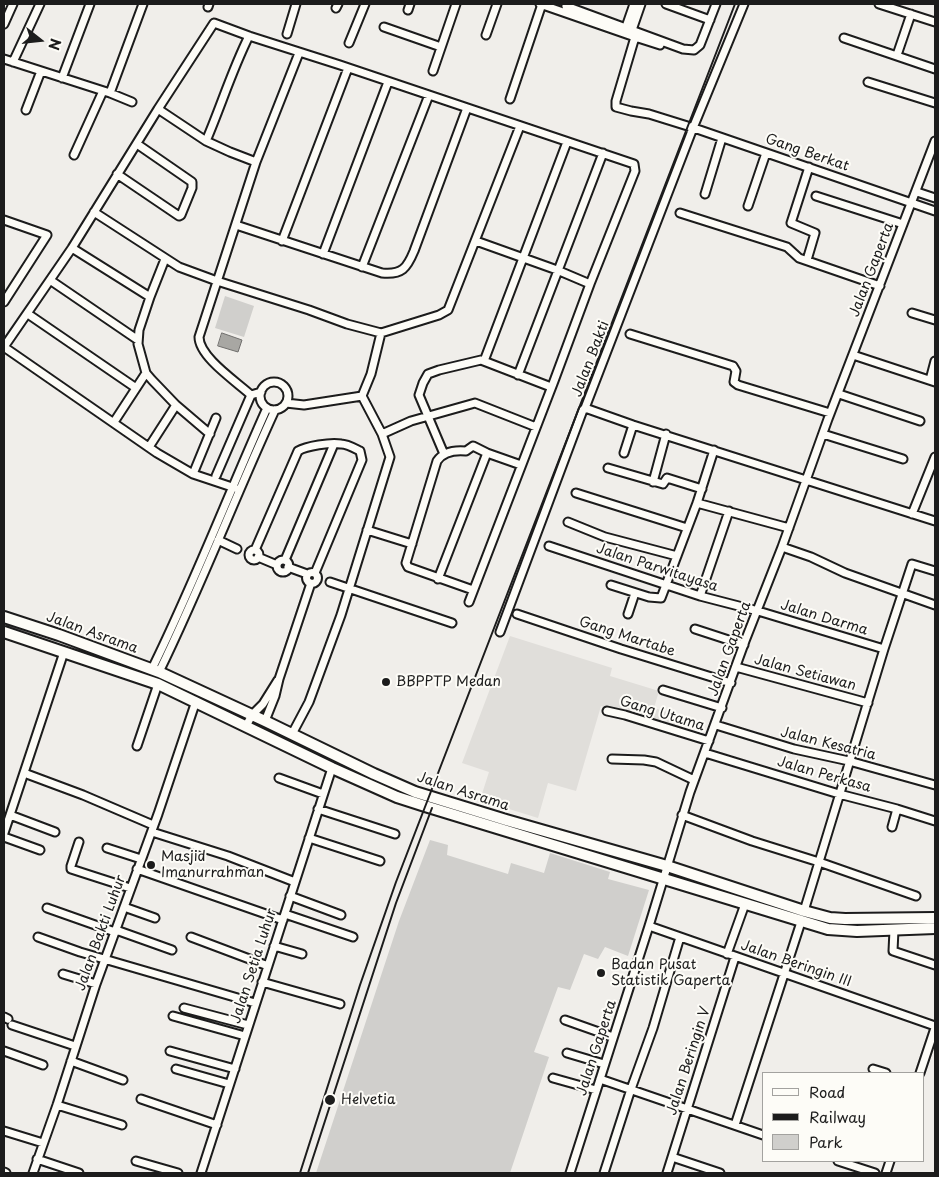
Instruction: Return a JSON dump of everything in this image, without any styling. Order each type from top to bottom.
[{"type":"highway","name":"Jalan Asrama","points":[[4,617],[155,670],[265,721],[295,729],[374,774],[415,792],[667,866],[830,918],[845,920],[935,918]]},
{"type":"highway","name":"Jalan Asrama","points":[[4,632],[158,684],[332,768],[425,806],[828,929],[857,931],[935,928]]},
{"type":"street","points":[[4,24],[13,4]]},
{"type":"street","points":[[13,62],[40,4]]},
{"type":"street","points":[[62,78],[90,4]]},
{"type":"street","points":[[110,93],[143,4]]},
{"type":"street","points":[[287,34],[296,4]]},
{"type":"street","points":[[350,43],[366,4]]},
{"type":"street","points":[[433,71],[456,4]]},
{"type":"street","points":[[486,35],[497,4]]},
{"type":"street","points":[[510,99],[541,4],[691,56]]},
{"type":"street","points":[[629,28],[634,4]]},
{"type":"street","points":[[629,28],[641,4]]},
{"type":"street","points":[[666,4],[678,6],[710,20]]},
{"type":"street","points":[[566,6],[683,49],[694,50],[700,45],[716,4]]},
{"type":"street","name":"Jalan Bakti","points":[[744,4],[585,408],[632,425],[666,434],[935,521]]},
{"type":"street","points":[[879,4],[935,22]]},
{"type":"street","points":[[898,55],[911,14]]},
{"type":"street","points":[[239,490],[192,474],[157,453],[4,347],[72,248],[211,25],[216,23],[299,53],[429,94],[634,164],[635,171],[469,602]]},
{"type":"street","points":[[384,27],[441,47]]},
{"type":"street","points":[[206,141],[222,104],[236,62],[249,36]]},
{"type":"street","name":"Gang Berkat","points":[[635,37],[616,107],[649,114],[694,128],[935,211]]},
{"type":"street","points":[[844,38],[935,69]]},
{"type":"street","points":[[251,395],[209,358],[199,341],[200,332],[256,162],[299,53]]},
{"type":"street","points":[[4,59],[110,93],[132,102]]},
{"type":"street","points":[[282,240],[348,68]]},
{"type":"street","points":[[26,110],[41,71]]},
{"type":"street","points":[[322,254],[388,82]]},
{"type":"street","points":[[868,82],[935,103]]},
{"type":"street","points":[[74,155],[103,91]]},
{"type":"street","points":[[362,267],[429,94]]},
{"type":"street","points":[[236,225],[362,267],[390,274],[406,268],[437,191],[467,108]]},
{"type":"street","points":[[158,109],[206,141],[256,162]]},
{"type":"street","points":[[94,212],[165,259],[179,266],[217,281],[366,330],[381,333],[439,315],[448,310],[520,126]]},
{"type":"street","points":[[705,194],[722,138]]},
{"type":"street","name":"Jalan Gaperta","points":[[570,1173],[690,792],[830,413],[839,394],[903,224],[932,161],[935,141]]},
{"type":"street","points":[[484,361],[567,142]]},
{"type":"street","points":[[117,174],[179,216],[181,215],[192,188],[192,182],[137,144]]},
{"type":"street","points":[[518,375],[603,153]]},
{"type":"street","points":[[748,206],[766,153]]},
{"type":"street","points":[[808,260],[815,233],[791,223],[809,167]]},
{"type":"street","points":[[917,192],[935,198]]},
{"type":"street","points":[[816,196],[903,224]]},
{"type":"street","points":[[680,213],[787,247],[797,257],[880,286]]},
{"type":"street","points":[[4,220],[47,235],[4,302]]},
{"type":"street","points":[[476,241],[590,284]]},
{"type":"street","points":[[72,248],[150,297]]},
{"type":"street","points":[[165,259],[150,297],[138,340],[146,373],[176,406],[210,434]]},
{"type":"street","points":[[50,280],[138,340]]},
{"type":"street","points":[[912,313],[935,320]]},
{"type":"street","points":[[28,314],[136,388]]},
{"type":"street","points":[[295,729],[305,710],[341,616],[390,456],[382,434],[362,396],[381,333]]},
{"type":"street","points":[[630,334],[733,366],[736,371],[734,382],[738,385],[830,413]]},
{"type":"street","points":[[853,355],[933,381],[935,361]]},
{"type":"street","points":[[444,454],[419,395],[428,374],[484,361],[552,387]]},
{"type":"street","points":[[114,422],[146,373]]},
{"type":"street","points":[[270,383],[279,384],[288,394],[286,403],[279,409],[271,409],[261,402],[261,392],[270,383]]},
{"type":"street","points":[[216,476],[251,395],[261,392]]},
{"type":"street","points":[[839,394],[920,421]]},
{"type":"street","points":[[286,403],[304,405],[362,396]]},
{"type":"street","points":[[382,434],[411,421],[475,403],[536,427]]},
{"type":"street","points":[[149,447],[176,406]]},
{"type":"street","points":[[500,632],[585,408]]},
{"type":"street","points":[[184,612],[231,487],[271,409]]},
{"type":"street","points":[[155,670],[218,540],[271,409]]},
{"type":"street","points":[[192,474],[216,418]]},
{"type":"street","points":[[624,453],[632,425]]},
{"type":"street","points":[[653,482],[666,434]]},
{"type":"street","points":[[823,434],[903,459]]},
{"type":"street","points":[[265,721],[276,696],[279,679],[311,583],[316,581],[317,576],[315,573],[362,460],[362,454],[343,444],[334,444],[300,449],[296,454],[257,554],[277,565],[281,572],[284,571],[334,444]]},
{"type":"street","points":[[473,590],[438,579],[407,566],[406,561],[437,461],[444,454],[458,450],[466,451],[473,446],[521,465]]},
{"type":"street","points":[[611,585],[660,599],[697,503],[714,450]]},
{"type":"street","points":[[438,579],[487,453]]},
{"type":"street","points":[[912,514],[932,475],[935,457]]},
{"type":"street","points":[[608,468],[653,482],[664,484],[667,478],[702,488]]},
{"type":"street","points":[[576,493],[687,528]]},
{"type":"street","points":[[697,503],[788,528]]},
{"type":"street","points":[[700,596],[729,511]]},
{"type":"street","points":[[568,522],[609,538],[677,556]]},
{"type":"street","points":[[367,530],[412,544]]},
{"type":"street","points":[[218,540],[237,549]]},
{"type":"street","name":"Jalan Parwitayasa","points":[[549,546],[700,596],[758,611]]},
{"type":"street","points":[[782,547],[812,557],[845,573],[935,604]]},
{"type":"street","points":[[286,564],[307,574],[315,573]]},
{"type":"street","points":[[804,911],[849,761],[912,564],[935,571]]},
{"type":"street","points":[[307,574],[307,580],[311,583]]},
{"type":"street","points":[[330,582],[452,623]]},
{"type":"street","points":[[628,614],[635,593]]},
{"type":"street","name":"Jalan Darma","points":[[758,611],[884,649]]},
{"type":"street","name":"Gang Martabe","points":[[517,614],[620,649],[731,683]]},
{"type":"street","points":[[695,629],[744,645]]},
{"type":"street","points":[[4,833],[64,652]]},
{"type":"street","name":"Jalan Setiawan","points":[[736,667],[868,703]]},
{"type":"street","points":[[246,726],[252,715],[264,704],[279,679]]},
{"type":"street","points":[[137,746],[158,684]]},
{"type":"street","points":[[663,690],[722,708]]},
{"type":"street","name":"Jalan Bakti Luhur","points":[[33,1173],[96,984],[153,829],[196,702]]},
{"type":"street","points":[[264,704],[271,707]]},
{"type":"street","name":"Gang Utama","points":[[607,711],[709,742]]},
{"type":"street","name":"Jalan Kesatria","points":[[716,725],[794,749],[849,761],[935,785]]},
{"type":"street","name":"Jalan Perkasa","points":[[705,753],[935,821]]},
{"type":"street","points":[[612,759],[656,762],[694,782]]},
{"type":"street","name":"Jalan Setia Luhur","points":[[201,1173],[332,768]]},
{"type":"street","points":[[24,773],[82,795],[153,829],[294,882]]},
{"type":"street","points":[[279,778],[323,794]]},
{"type":"street","points":[[318,809],[395,834]]},
{"type":"street","points":[[892,827],[897,809]]},
{"type":"street","points":[[10,815],[55,832]]},
{"type":"street","points":[[682,815],[752,841],[916,896]]},
{"type":"street","points":[[4,837],[40,850]]},
{"type":"street","points":[[309,838],[380,861]]},
{"type":"street","points":[[79,842],[71,868],[130,888]]},
{"type":"street","points":[[107,848],[141,860]]},
{"type":"street","points":[[137,869],[284,917],[353,937]]},
{"type":"street","points":[[290,896],[341,915]]},
{"type":"street","points":[[727,954],[745,904]]},
{"type":"street","points":[[124,907],[155,918]]},
{"type":"street","points":[[48,908],[172,950]]},
{"type":"street","points":[[735,1125],[801,922]]},
{"type":"street","name":"Jalan Beringin III","points":[[649,926],[935,1027]]},
{"type":"street","points":[[894,930],[893,951],[935,965]]},
{"type":"street","points":[[38,937],[255,1004]]},
{"type":"street","points":[[191,937],[268,966]]},
{"type":"street","points":[[604,1173],[653,1028],[680,937]]},
{"type":"street","points":[[274,946],[302,954]]},
{"type":"street","name":"Jalan Beringin V","points":[[667,1173],[735,956]]},
{"type":"street","points":[[64,974],[96,984]]},
{"type":"street","points":[[262,982],[340,1004]]},
{"type":"street","points":[[184,1008],[248,1025]]},
{"type":"street","points":[[173,1016],[245,1036]]},
{"type":"street","points":[[8,1020],[75,1046]]},
{"type":"street","points":[[565,1020],[613,1037]]},
{"type":"street","points":[[920,1072],[935,1027]]},
{"type":"street","points":[[4,1051],[43,1065]]},
{"type":"street","points":[[170,1051],[235,1069]]},
{"type":"street","points":[[567,1053],[604,1064]]},
{"type":"street","points":[[71,1061],[123,1080]]},
{"type":"street","points":[[176,1069],[229,1084]]},
{"type":"street","points":[[873,1069],[883,1072]]},
{"type":"street","points":[[553,1078],[596,1090]]},
{"type":"street","points":[[600,1079],[762,1135]]},
{"type":"street","points":[[141,1099],[216,1125]]},
{"type":"street","points":[[57,1105],[122,1125]]},
{"type":"street","points":[[4,1131],[43,1143]]},
{"type":"street","points":[[672,1157],[720,1173]]},
{"type":"street","points":[[37,1159],[79,1173]]},
{"type":"street","points":[[136,1161],[178,1173]]},
{"type":"street","points":[[841,1162],[875,1173]]},
{"type":"shaded area","points":[[222,333],[242,340],[238,352],[218,346]]},
{"type":"shaded area","points":[[510,636],[612,668],[610,676],[659,691],[654,708],[684,717],[679,731],[601,706],[576,791],[548,783],[538,818],[480,800],[489,772],[462,763]]},
{"type":"green space","points":[[225,296],[254,306],[244,337],[215,328]]},
{"type":"green space","points":[[430,840],[448,845],[447,855],[508,874],[511,863],[544,873],[550,853],[610,872],[608,879],[649,890],[628,956],[605,947],[598,959],[584,954],[570,990],[558,987],[534,1052],[549,1057],[510,1173],[316,1173],[399,921]]},
{"type":"railway","points":[[300,1173],[360,985],[396,882],[735,4]]},
{"type":"railway","points":[[308,1173],[396,903],[432,808]]},
{"type":"place","name":"BBPPTP Medan","points":[[386,682]]},
{"type":"place","name":"Masjid Imanurrahman","points":[[151,865]]},
{"type":"place","name":"Badan Pusat Statistik Gaperta","points":[[601,973]]},
{"type":"place","name":"Helvetia","points":[[330,1100]]}]
